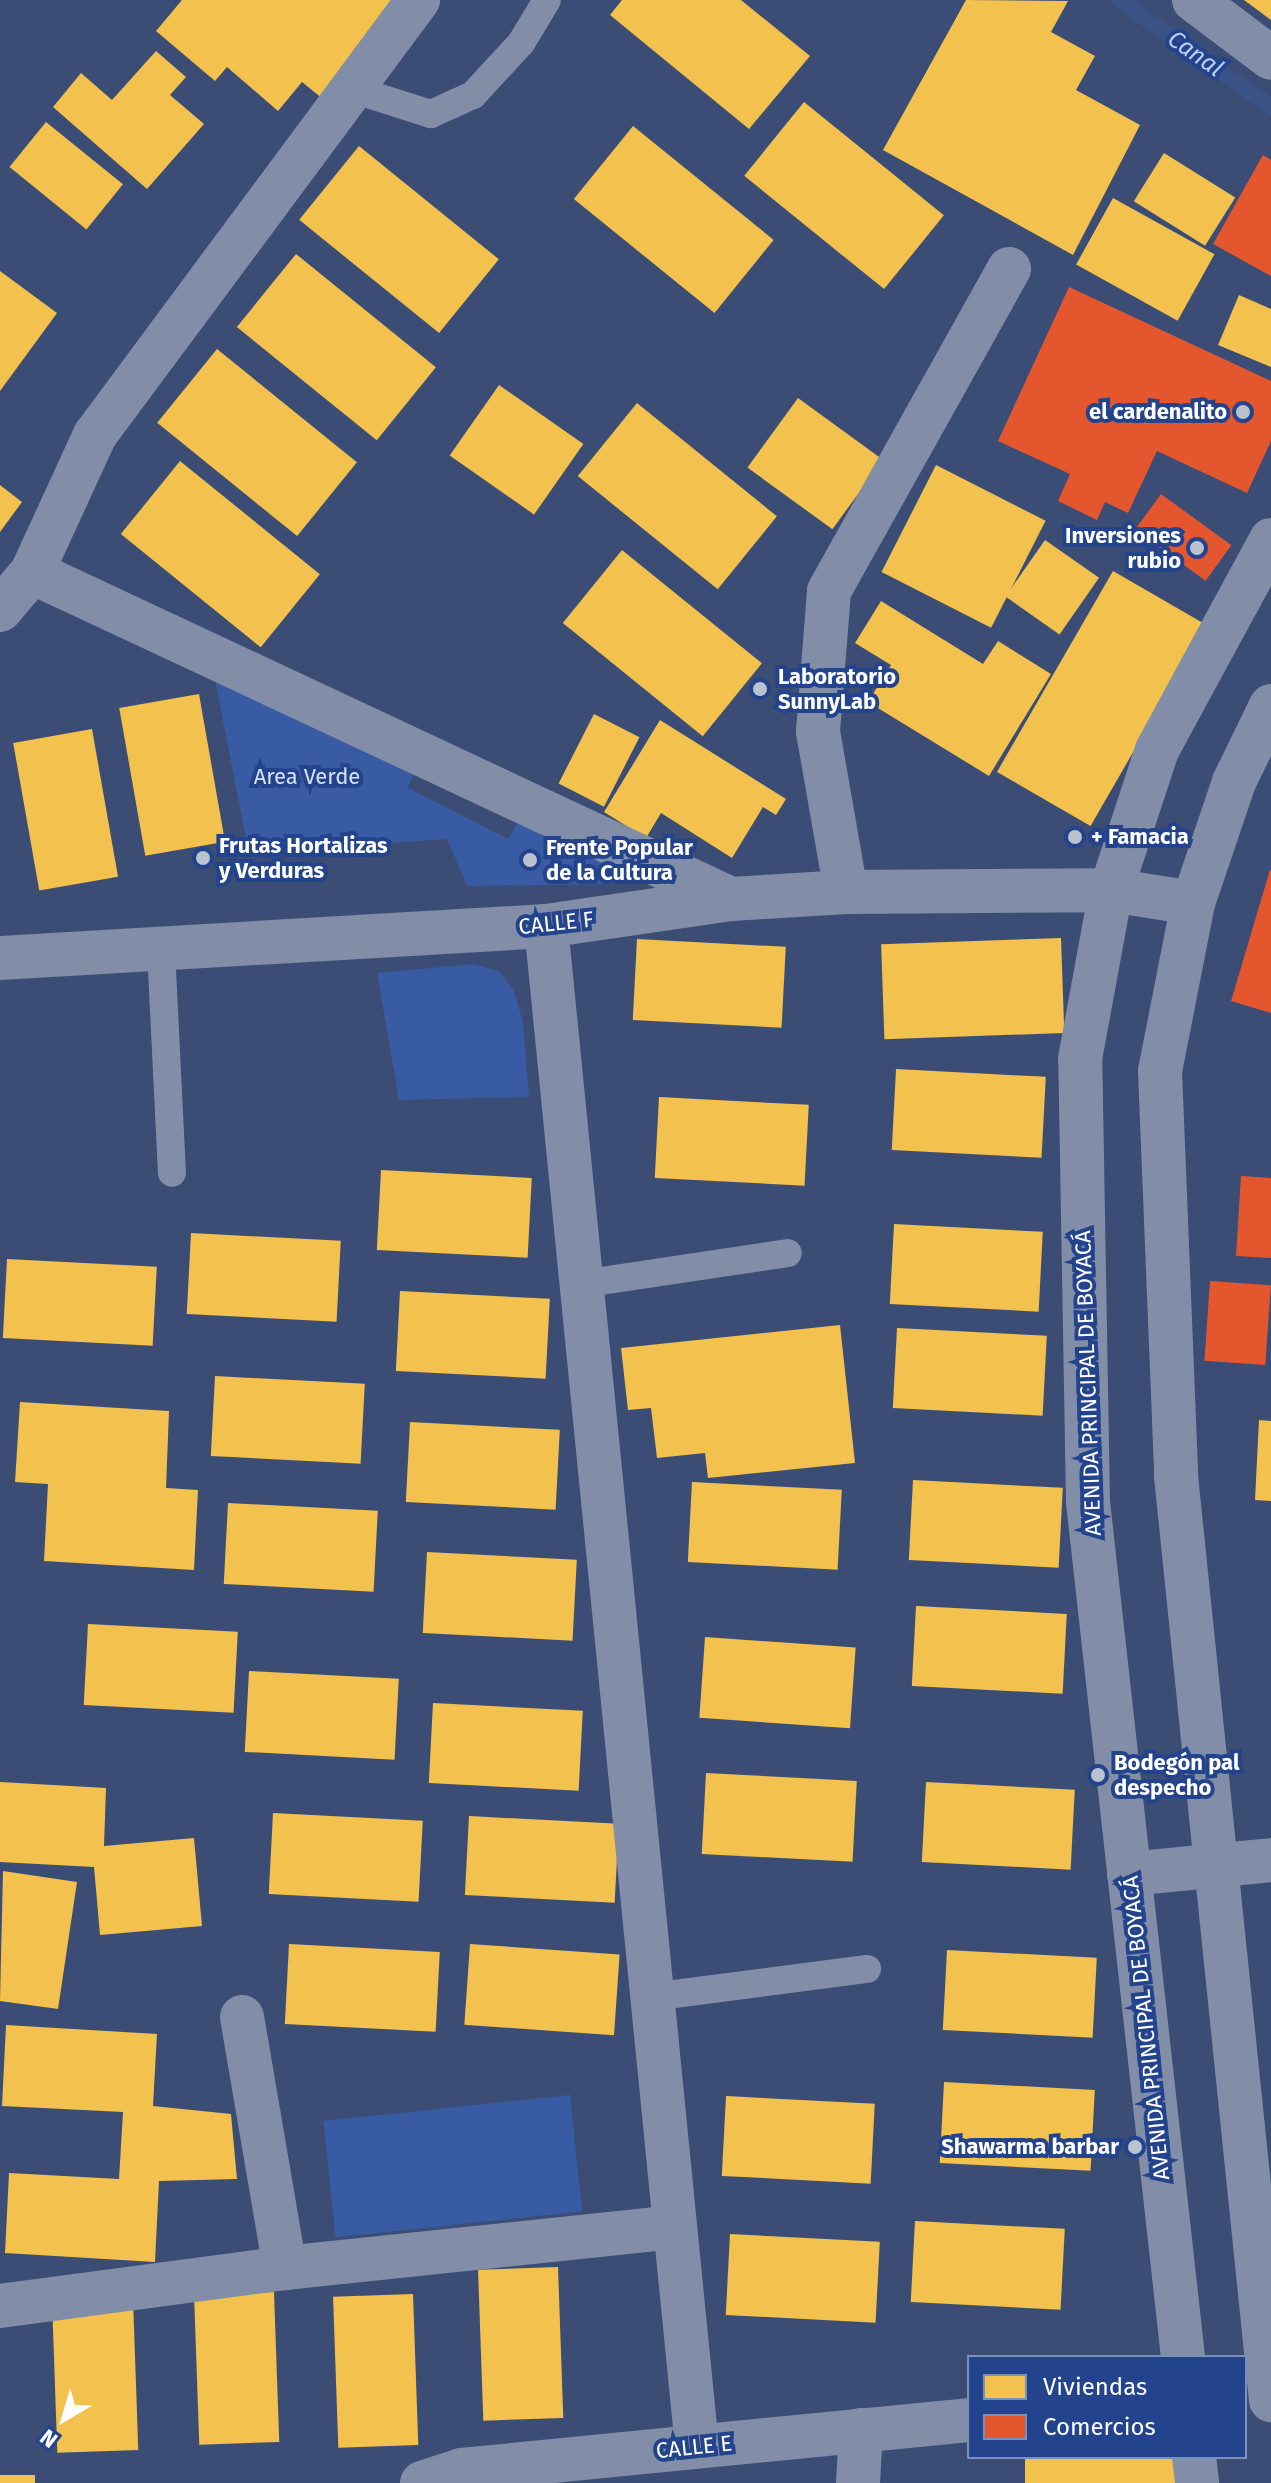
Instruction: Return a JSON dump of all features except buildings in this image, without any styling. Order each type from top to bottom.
[{"type":"street","points":[[0,610],[32,572],[95,435],[418,0]]},
{"type":"street","points":[[1194,0],[1271,58]]},
{"type":"street","points":[[846,892],[818,731],[829,591],[1009,269]]},
{"type":"street","name":"AVENIDA PRINCIPAL DE BOYACÁ","points":[[1183,2355],[1088,1502],[1080,1059],[1111,890],[1157,750],[1271,540]]},
{"type":"street","points":[[32,572],[731,899]]},
{"type":"street","points":[[1262,2393],[1216,1865],[1176,1476],[1160,1071],[1193,903],[1234,782],[1271,706]]},
{"type":"street","name":"CALLE F","points":[[0,958],[546,926],[731,899],[846,892],[1111,890],[1193,903]]},
{"type":"street","points":[[546,926],[697,2447]]},
{"type":"street","points":[[1129,1874],[1271,1860]]},
{"type":"street","points":[[242,2017],[285,2268]]},
{"type":"street","points":[[0,2306],[285,2268],[674,2227]]},
{"type":"street","name":"CALLE E","points":[[422,2483],[462,2470],[967,2420]]},
{"type":"street","points":[[858,2483],[861,2430]]},
{"type":"street","points":[[1194,2459],[1197,2483]]},
{"type":"lane","points":[[352,89],[431,114],[473,95],[521,43],[547,0]]},
{"type":"lane","points":[[161,949],[172,1173]]},
{"type":"lane","points":[[581,1284],[788,1253]]},
{"type":"lane","points":[[651,1997],[867,1969]]},
{"type":"green space","name":"Area Verde","points":[[210,655],[422,752],[408,788],[508,839],[530,802],[625,863],[614,884],[467,886],[447,839],[249,853]]},
{"type":"green space","points":[[473,964],[499,971],[514,991],[523,1022],[529,1097],[399,1100],[377,973]]},
{"type":"green space","points":[[570,2095],[582,2211],[336,2237],[323,2121]]},
{"type":"waterway","name":"Canal","points":[[1119,0],[1271,107]]},
{"type":"place","name":"el cardenalito","points":[[1243,412]]},
{"type":"place","name":"Inversiones rubio","points":[[1197,548]]},
{"type":"place","name":"Laboratorio SunnyLab","points":[[760,689]]},
{"type":"place","name":"+ Famacia","points":[[1075,837]]},
{"type":"place","name":"Frutas Hortalizas y Verduras","points":[[203,858]]},
{"type":"place","name":"Frente Popular de la Cultura","points":[[530,860]]},
{"type":"place","name":"Bodegón pal despecho","points":[[1098,1775]]},
{"type":"place","name":"Shawarma barbar","points":[[1135,2147]]}]
